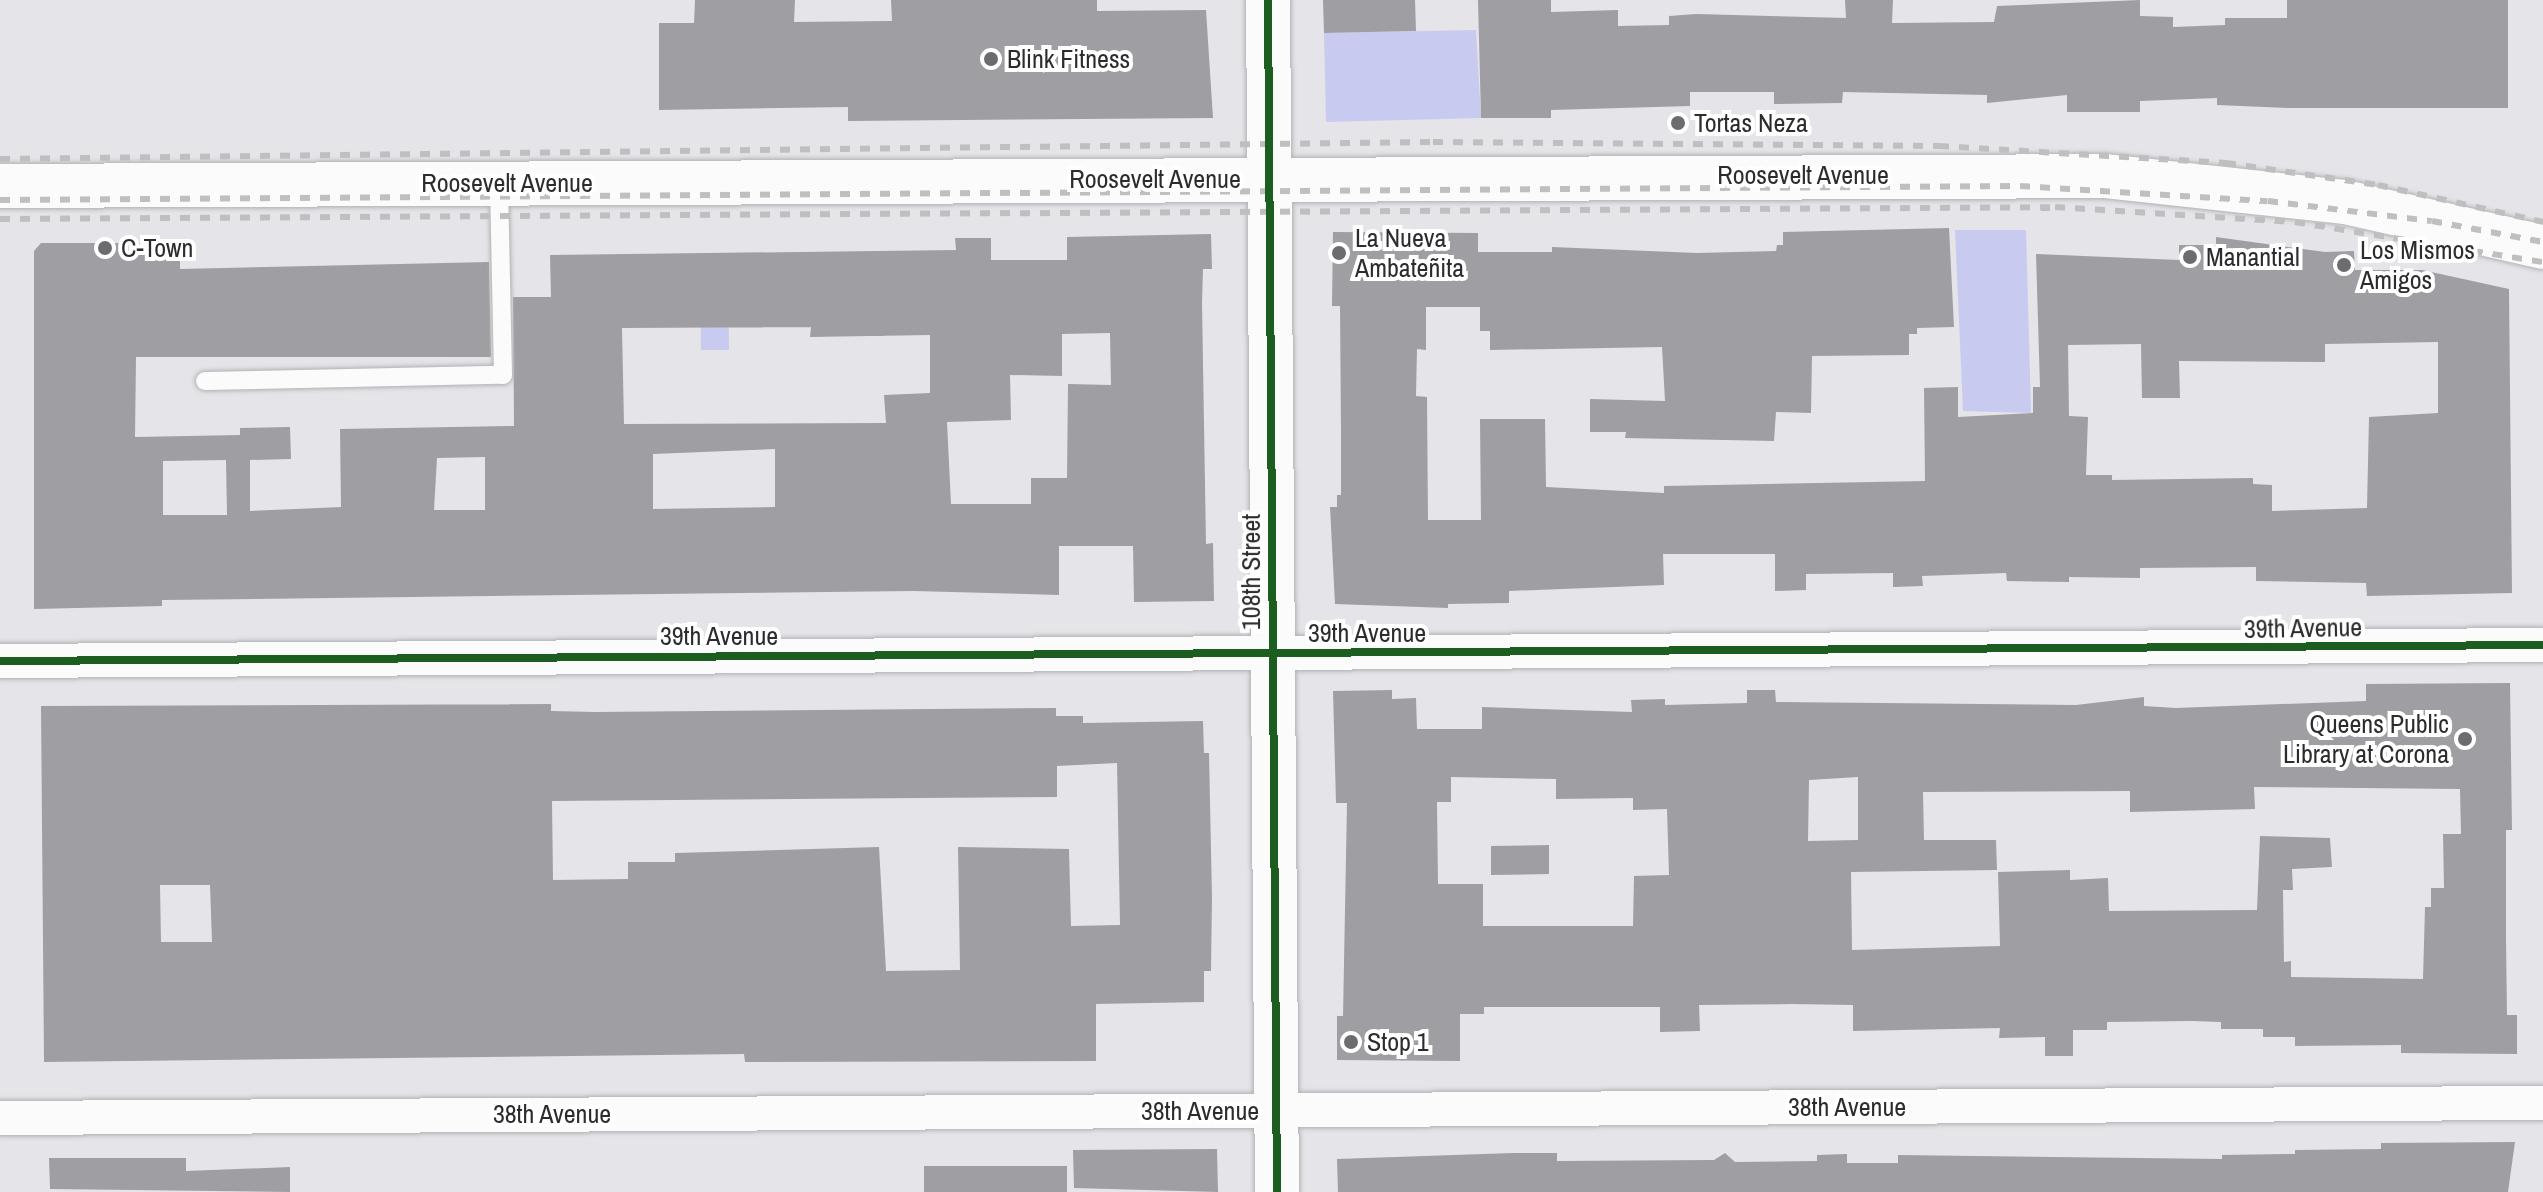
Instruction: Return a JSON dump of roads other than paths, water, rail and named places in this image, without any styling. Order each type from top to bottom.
[{"type":"main road","name":"108th Street","points":[[1268,0],[1277,1192]]},
{"type":"main road","name":"Roosevelt Avenue","points":[[0,186],[2105,176],[2345,202],[2543,247]]},
{"type":"street","name":"39th Avenue","points":[[0,661],[2543,645]]},
{"type":"street","name":"38th Avenue","points":[[0,1118],[2543,1103]]},
{"type":"lane","points":[[205,381],[503,375],[499,183]]},
{"type":"railway","points":[[0,159],[1433,142],[1939,146],[2226,163],[2378,185],[2543,222]]},
{"type":"railway","points":[[0,200],[2020,186],[2268,201],[2432,221],[2543,242]]},
{"type":"railway","points":[[0,219],[2055,207],[2295,222],[2543,262]]},
{"type":"place","name":"Blink Fitness","points":[[991,59]]},
{"type":"place","name":"Tortas Neza","points":[[1678,123]]},
{"type":"place","name":"C-Town","points":[[105,248]]},
{"type":"place","name":"La Nueva Ambateñita","points":[[1339,253]]},
{"type":"place","name":"Manantial","points":[[2190,257]]},
{"type":"place","name":"Los Mismos Amigos","points":[[2344,265]]},
{"type":"place","name":"Queens Public Library at Corona","points":[[2465,739]]},
{"type":"place","name":"Stop 1","points":[[1351,1042]]}]
